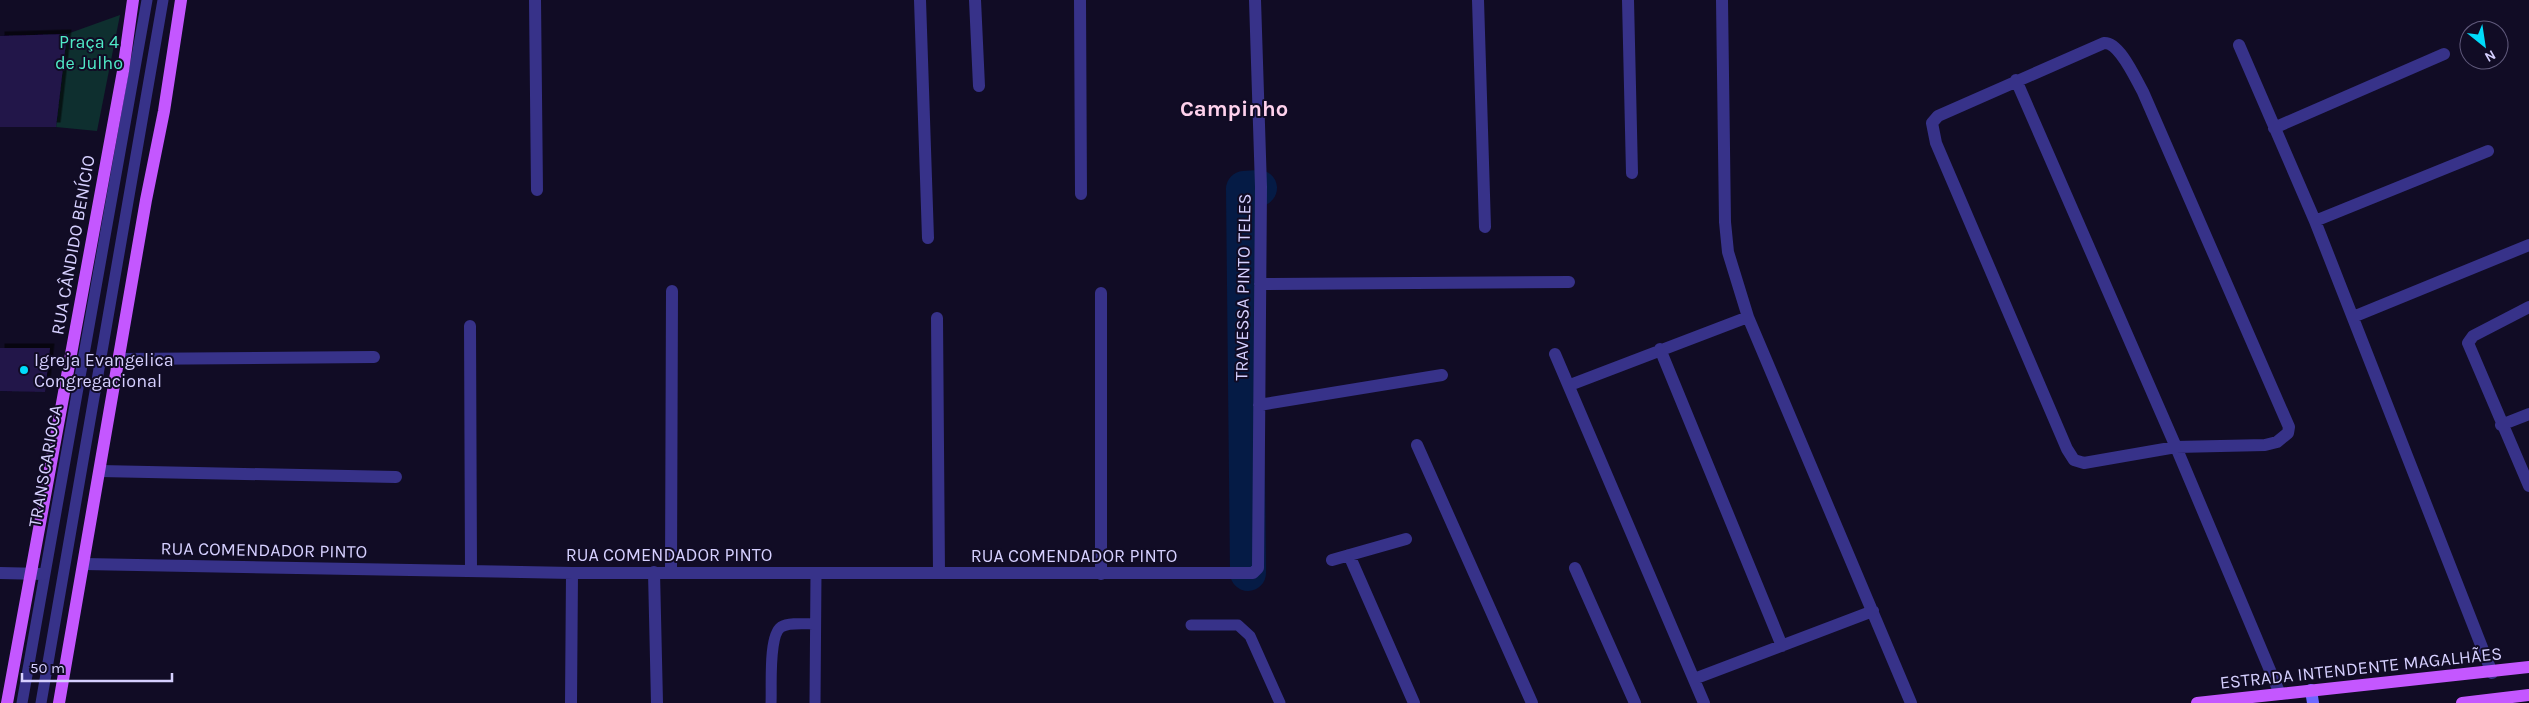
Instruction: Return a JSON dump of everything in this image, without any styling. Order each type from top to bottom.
[{"type":"main road","name":"RUA CÂNDIDO BENÍCIO","points":[[7,703],[38,574],[86,265],[123,71],[133,0]]},
{"type":"main road","points":[[59,703],[146,200],[164,111],[181,0]]},
{"type":"main road","name":"ESTRADA INTENDENTE MAGALHÃES","points":[[2198,703],[2280,694],[2312,697],[2529,667]]},
{"type":"main road","points":[[2462,703],[2529,694]]},
{"type":"street","points":[[536,0],[537,190]]},
{"type":"street","points":[[920,0],[928,238]]},
{"type":"street","points":[[975,0],[978,86]]},
{"type":"street","points":[[1080,0],[1081,194]]},
{"type":"street","name":"TRAVESSA PINTO TELES","points":[[1253,573],[1258,568],[1261,187],[1256,0]]},
{"type":"street","points":[[1478,0],[1485,227]]},
{"type":"street","points":[[1628,0],[1632,173]]},
{"type":"street","points":[[1722,0],[1724,222],[1728,252],[1748,317],[1911,703]]},
{"type":"street","points":[[2104,43],[2114,46],[2121,54],[2143,92],[2289,427],[2288,433],[2284,438],[2265,445],[2176,447],[2084,462],[2074,460],[2067,449],[1932,130],[1932,123],[1938,116],[2016,80],[2104,43]]},
{"type":"street","points":[[2239,46],[2353,317],[2492,673]]},
{"type":"street","points":[[2274,128],[2444,54]]},
{"type":"street","points":[[2016,80],[2176,447],[2280,694]]},
{"type":"street","points":[[2314,221],[2488,150]]},
{"type":"street","points":[[2353,317],[2529,244]]},
{"type":"street","points":[[1260,284],[1569,282]]},
{"type":"street","points":[[671,572],[672,291]]},
{"type":"street","points":[[1100,292],[1101,574]]},
{"type":"street","points":[[2529,307],[2474,336],[2468,343],[2501,425],[2529,486]]},
{"type":"street","points":[[1570,385],[1660,349],[1748,317]]},
{"type":"street","points":[[937,318],[938,573]]},
{"type":"street","points":[[470,326],[471,571]]},
{"type":"street","points":[[1660,349],[1782,646]]},
{"type":"street","points":[[1555,354],[1570,385],[1601,464],[1704,703]]},
{"type":"street","points":[[119,359],[374,357]]},
{"type":"street","points":[[1259,405],[1442,375]]},
{"type":"street","points":[[2501,425],[2529,414]]},
{"type":"street","points":[[1417,445],[1532,703]]},
{"type":"street","points":[[100,471],[396,477]]},
{"type":"street","points":[[1332,560],[1406,539]]},
{"type":"street","points":[[1349,555],[1414,703]]},
{"type":"street","name":"RUA COMENDADOR PINTO","points":[[84,564],[572,573],[1253,573]]},
{"type":"street","points":[[1575,568],[1635,703]]},
{"type":"street","points":[[654,572],[657,703]]},
{"type":"street","points":[[0,573],[38,574]]},
{"type":"street","points":[[571,703],[572,573]]},
{"type":"street","points":[[1694,679],[1873,611]]},
{"type":"lane","name":"TRANSCARIOCA","points":[[22,703],[38,574],[147,0]]},
{"type":"lane","name":"TRANSCARIOCA","points":[[41,703],[163,0]]},
{"type":"lane","points":[[815,703],[816,573]]},
{"type":"lane","points":[[771,703],[773,646],[776,633],[786,626],[816,624]]},
{"type":"lane","points":[[1191,625],[1238,626],[1244,628],[1250,636],[1280,703]]},
{"type":"green space","name":"Praça 4 de Julho","points":[[120,15],[97,131],[56,127],[67,34]]},
{"type":"building","points":[[67,34],[56,127],[0,127],[0,36]]},
{"type":"building","name":"Igreja Evangelica Congregacional","points":[[0,348],[50,348],[45,392],[0,391]]},
{"type":"waterway","points":[[1248,573],[1244,189],[1259,188]]},
{"type":"place","name":"Igreja Evangelica Congregacional","points":[[24,370]]},
{"type":"district","name":"Campinho","points":[[1234,108]]}]
